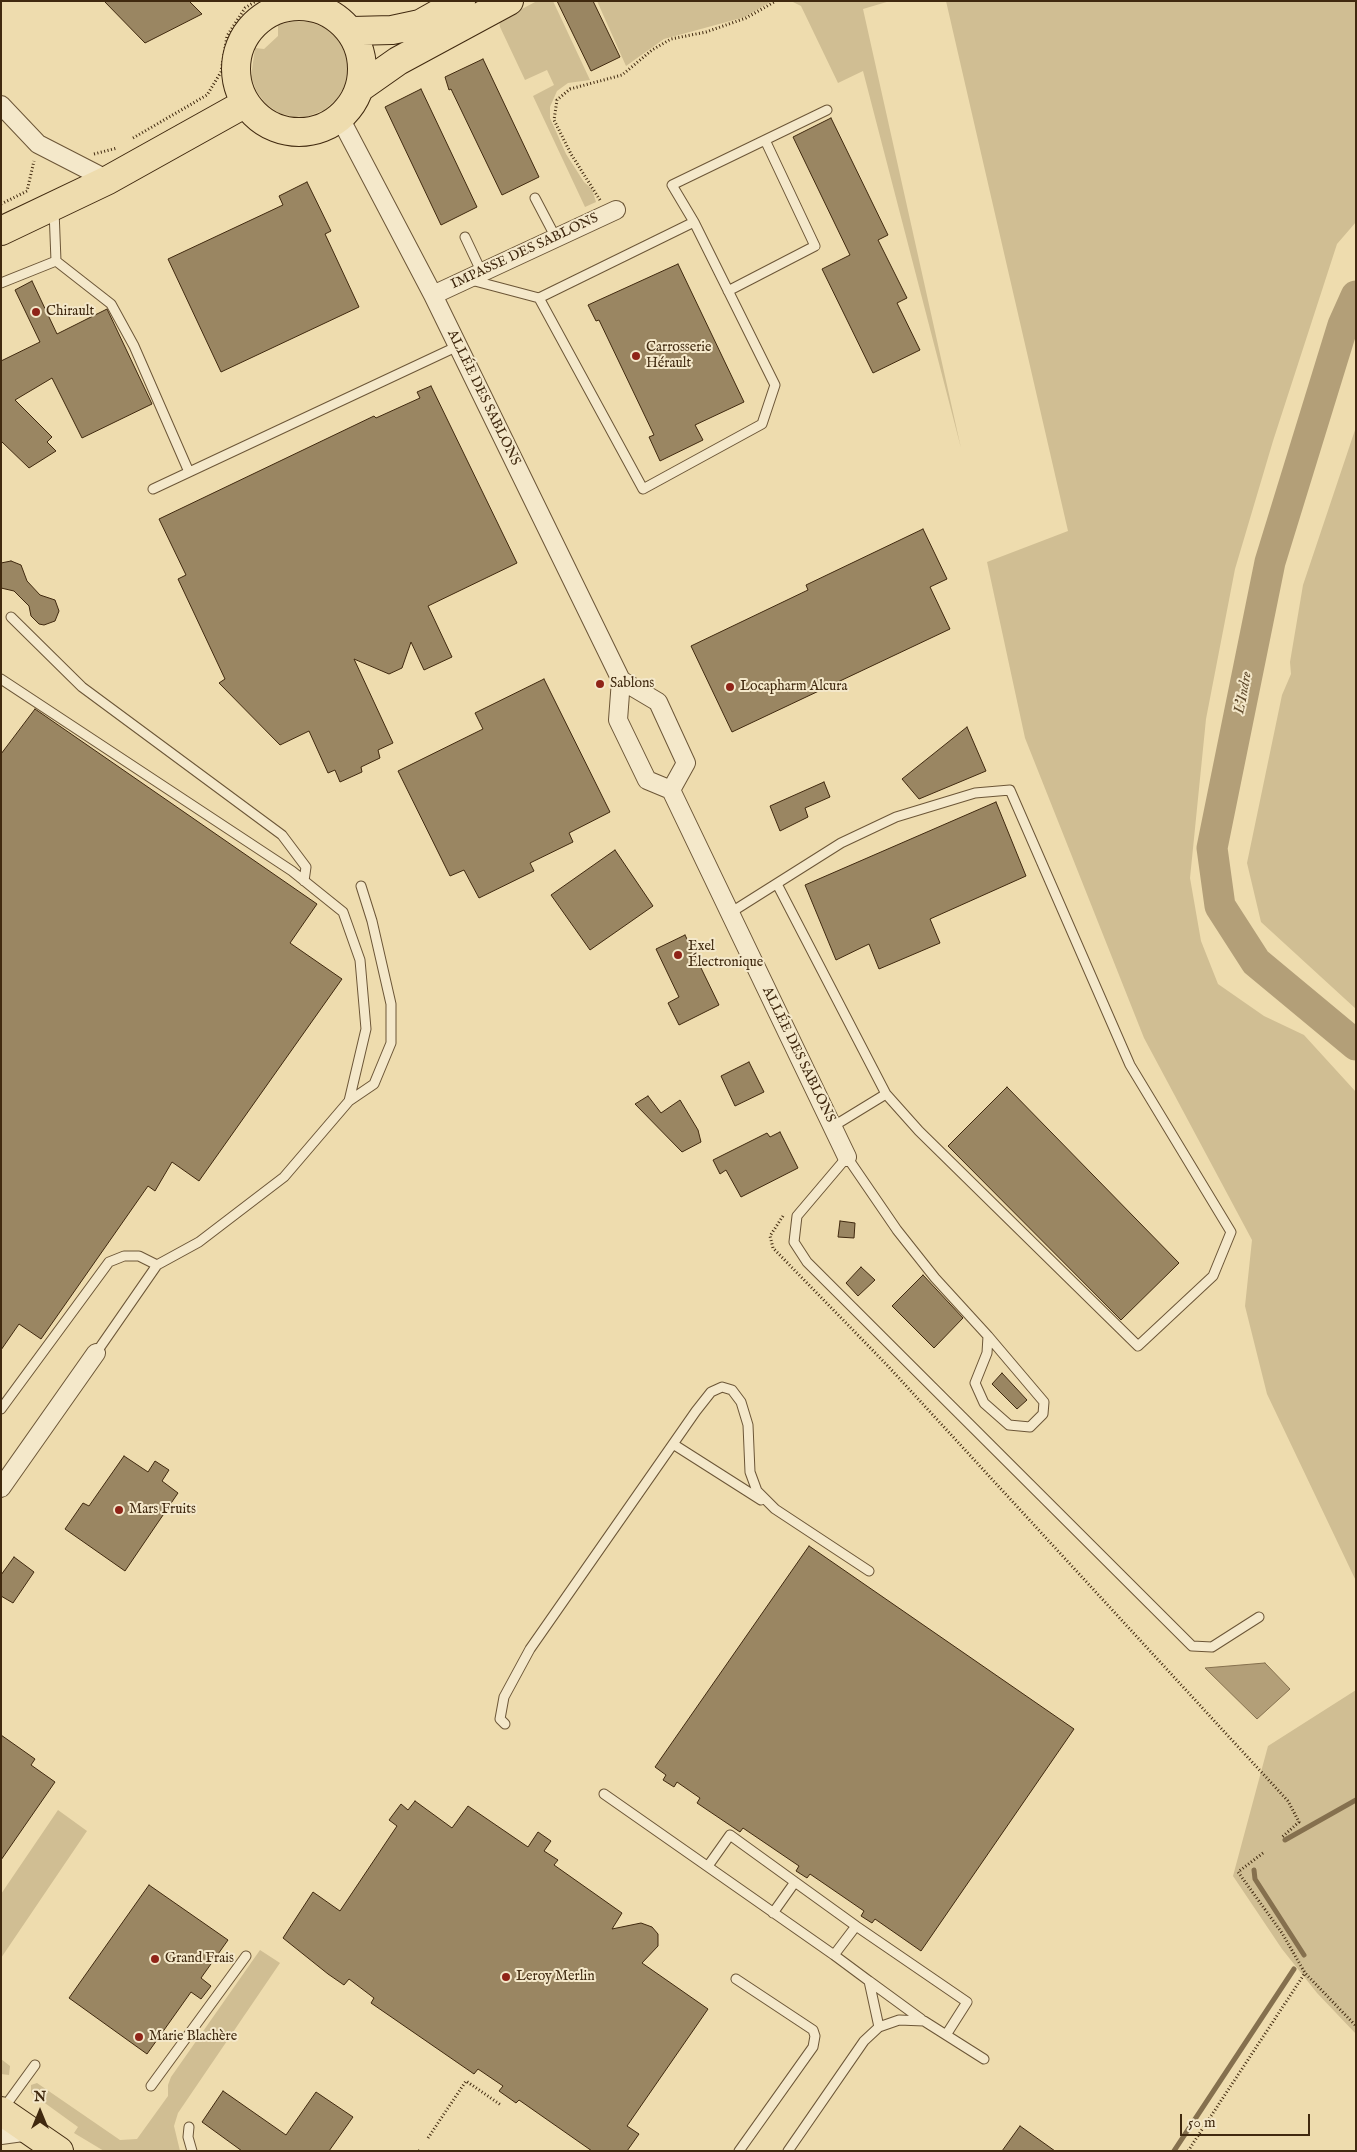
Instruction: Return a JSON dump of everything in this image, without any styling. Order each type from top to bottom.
[{"type":"main road","points":[[352,31],[392,30],[420,24],[461,1]]},
{"type":"main road","points":[[361,87],[398,62],[509,1]]},
{"type":"main road","points":[[310,4],[326,11],[352,31],[363,68],[361,87],[353,104],[340,118],[321,129],[300,132],[279,129],[260,119],[246,103],[238,84],[236,64],[245,38],[252,26],[269,13],[288,6],[310,4]]},
{"type":"main road","points":[[1,231],[108,180],[246,103]]},
{"type":"main road","points":[[1,2111],[59,2151]]},
{"type":"street","points":[[1,105],[38,144],[108,180]]},
{"type":"street","name":"ALLÉE DES SABLONS","points":[[340,118],[433,295],[621,680]]},
{"type":"street","name":"IMPASSE DES SABLONS","points":[[433,295],[612,212]]},
{"type":"street","points":[[621,680],[658,702],[686,763],[671,790],[647,780],[618,720],[621,680]]},
{"type":"street","name":"ALLÉE DES SABLONS","points":[[671,790],[847,1157]]},
{"type":"street","points":[[1,1488],[96,1353]]},
{"type":"street","points":[[1,2135],[30,2131]]},
{"type":"lane","points":[[466,237],[475,276],[539,298],[644,489],[762,424],[775,385],[694,222],[672,185],[827,110]]},
{"type":"lane","points":[[728,291],[816,246],[765,140]]},
{"type":"lane","points":[[536,198],[556,238]]},
{"type":"lane","points":[[54,206],[56,261],[110,304],[134,346],[189,472]]},
{"type":"lane","points":[[539,298],[694,222]]},
{"type":"lane","points":[[1,283],[56,261]]},
{"type":"lane","points":[[153,489],[458,346]]},
{"type":"lane","points":[[11,617],[82,687],[282,835],[306,867],[304,880]]},
{"type":"lane","points":[[1,679],[304,880],[343,912],[360,960],[366,1030],[349,1101]]},
{"type":"lane","points":[[730,913],[841,843],[896,817],[975,793],[1010,790],[1130,1065],[1231,1232],[1213,1276],[1138,1346],[919,1131],[886,1094],[777,884]]},
{"type":"lane","points":[[96,1353],[157,1265],[199,1242],[284,1178],[349,1101],[374,1084],[391,1043],[391,1004],[372,921],[361,886]]},
{"type":"lane","points":[[832,1127],[886,1094]]},
{"type":"lane","points":[[988,1336],[987,1353],[975,1383],[984,1404],[1009,1425],[1030,1426],[1043,1414],[1044,1402],[988,1336],[935,1278],[902,1237],[847,1157],[797,1216],[794,1242],[807,1262],[1192,1646],[1212,1647],[1259,1617]]},
{"type":"lane","points":[[1,1409],[109,1262],[124,1256],[139,1256],[157,1265]]},
{"type":"lane","points":[[505,1724],[500,1719],[500,1709],[530,1649],[711,1392],[722,1387],[732,1390],[741,1402],[748,1424],[750,1472],[757,1491],[775,1509]]},
{"type":"lane","points":[[673,1444],[869,1570]]},
{"type":"lane","points":[[604,1794],[834,1955],[924,2021],[984,2059]]},
{"type":"lane","points":[[708,1866],[730,1836],[967,2002],[946,2035]]},
{"type":"lane","points":[[773,1913],[796,1882]]},
{"type":"lane","points":[[834,1955],[856,1926]]},
{"type":"lane","points":[[151,2086],[246,1956]]},
{"type":"lane","points":[[736,1979],[813,2030],[815,2036],[812,2047],[739,2151]]},
{"type":"lane","points":[[869,1981],[878,2027]]},
{"type":"lane","points":[[788,2151],[864,2041],[878,2027],[899,2020],[924,2021]]},
{"type":"lane","points":[[1,2111],[35,2066]]},
{"type":"lane","points":[[189,2127],[189,2145],[192,2151]]},
{"type":"path","points":[[131,140],[207,95],[221,72],[227,36],[245,8],[256,1]]},
{"type":"path","points":[[612,212],[571,154],[554,120],[557,100],[570,89],[622,75],[652,50],[671,39],[706,32],[746,18],[776,1]]},
{"type":"path","points":[[1,204],[27,191],[38,144]]},
{"type":"path","points":[[92,154],[115,149],[123,144]]},
{"type":"path","points":[[786,1212],[770,1236],[773,1248],[886,1364],[1288,1800],[1299,1822],[1281,1838]]},
{"type":"path","points":[[1263,1852],[1238,1872],[1282,1933],[1305,1973],[1356,2026]]},
{"type":"path","points":[[1188,2151],[1305,1973]]},
{"type":"path","points":[[428,2138],[466,2081],[501,2105]]},
{"type":"shaded area","points":[[537,1],[553,1],[590,80],[568,83],[557,91],[550,107],[550,118],[566,154],[584,182],[592,189],[596,202],[585,207],[533,96],[554,85],[547,70],[525,80],[500,27],[499,21]]},
{"type":"shaded area","points":[[597,1],[772,1],[745,17],[664,39],[626,66]]},
{"type":"shaded area","points":[[791,1],[890,1],[863,9],[961,448],[863,71],[838,83],[801,6]]},
{"type":"shaded area","points":[[946,1],[1356,1],[1356,222],[1337,244],[1273,441],[1235,569],[1206,719],[1190,878],[1201,941],[1218,984],[1264,1016],[1304,1035],[1356,1092],[1356,1581],[1267,1394],[1245,1306],[1252,1240],[1144,1038],[1025,738],[987,562],[1068,531]]},
{"type":"shaded area","points":[[294,21],[310,22],[325,28],[337,39],[345,53],[348,69],[345,85],[337,99],[324,110],[309,116],[294,117],[279,113],[266,104],[257,92],[251,77],[255,48],[264,49],[278,36],[278,25]]},
{"type":"shaded area","points":[[1356,427],[1356,1009],[1261,922],[1247,863],[1282,695],[1291,674],[1290,662],[1303,585]]},
{"type":"shaded area","points":[[1265,1663],[1290,1689],[1257,1719],[1205,1668]]},
{"type":"shaded area","points":[[1356,1690],[1356,2034],[1317,1993],[1282,1949],[1233,1876],[1268,1746]]},
{"type":"shaded area","points":[[58,1810],[87,1831],[1,1958],[1,1894]]},
{"type":"shaded area","points":[[260,1950],[280,1963],[178,2113],[174,2126],[180,2151],[104,2151],[74,2133],[78,2127],[31,2093],[31,2085],[37,2083],[120,2140],[137,2139],[168,2096],[168,2085],[171,2077]]},
{"type":"shaded area","points":[[1,2059],[10,2066],[9,2075],[1,2074]]},
{"type":"building","points":[[104,1],[189,1],[202,14],[145,43]]},
{"type":"building","points":[[557,1],[593,1],[620,57],[591,71]]},
{"type":"building","points":[[483,59],[539,177],[502,195],[451,89],[449,90],[445,77]]},
{"type":"building","points":[[421,89],[477,207],[441,225],[385,107]]},
{"type":"building","points":[[831,118],[888,235],[878,240],[907,298],[897,303],[920,350],[873,373],[822,269],[850,255],[793,137]]},
{"type":"building","points":[[307,182],[331,231],[325,234],[359,307],[221,372],[168,259],[283,205],[279,196]]},
{"type":"building","points":[[678,264],[744,402],[695,425],[703,440],[660,461],[649,437],[654,435],[599,320],[596,321],[588,305]]},
{"type":"building","points":[[32,281],[57,334],[107,309],[152,404],[82,438],[52,378],[15,400],[52,437],[47,442],[56,451],[29,468],[1,441],[1,361],[40,342],[15,290]]},
{"type":"building","points":[[431,386],[517,563],[428,606],[452,657],[424,670],[411,642],[402,668],[389,674],[354,659],[393,743],[378,750],[380,758],[361,767],[362,772],[340,782],[335,770],[328,773],[309,731],[280,745],[219,683],[225,679],[178,579],[186,575],[159,519],[374,416],[376,418],[420,398],[417,392]]},
{"type":"building","points":[[923,529],[947,579],[930,587],[950,629],[732,732],[691,646],[808,590],[806,585]]},
{"type":"building","points":[[11,561],[21,565],[27,581],[40,595],[55,600],[59,611],[55,621],[44,625],[39,624],[31,616],[29,606],[14,591],[1,588],[1,563]]},
{"type":"building","points":[[544,679],[610,812],[569,833],[573,842],[530,863],[534,871],[479,898],[464,870],[450,876],[398,771],[483,729],[475,713]]},
{"type":"building","points":[[35,709],[317,904],[290,943],[342,979],[199,1181],[172,1162],[155,1191],[148,1186],[41,1339],[19,1324],[1,1350],[1,754]]},
{"type":"building","points":[[967,727],[986,771],[919,799],[902,779]]},
{"type":"building","points":[[824,782],[830,797],[805,808],[808,817],[780,831],[770,806]]},
{"type":"building","points":[[996,802],[1026,876],[930,919],[940,943],[879,969],[869,944],[836,960],[805,885]]},
{"type":"building","points":[[615,850],[653,906],[590,950],[551,895]]},
{"type":"building","points":[[685,935],[719,1005],[679,1025],[668,1003],[679,997],[656,949]]},
{"type":"building","points":[[749,1062],[764,1092],[735,1106],[721,1076]]},
{"type":"building","points":[[1007,1087],[1179,1263],[1121,1320],[948,1146]]},
{"type":"building","points":[[648,1096],[661,1113],[680,1100],[698,1130],[701,1142],[682,1152],[635,1104]]},
{"type":"building","points":[[780,1132],[798,1168],[741,1197],[726,1170],[720,1174],[713,1160],[767,1133],[770,1137]]},
{"type":"building","points":[[840,1221],[855,1223],[854,1238],[838,1237]]},
{"type":"building","points":[[861,1267],[875,1280],[858,1296],[846,1283]]},
{"type":"building","points":[[923,1275],[963,1318],[934,1348],[892,1306]]},
{"type":"building","points":[[1002,1373],[1027,1400],[1017,1409],[992,1384]]},
{"type":"building","points":[[124,1456],[148,1472],[155,1461],[169,1470],[162,1481],[178,1493],[125,1571],[65,1529],[83,1503],[89,1506]]},
{"type":"building","points":[[809,1546],[1074,1729],[921,1951],[875,1919],[872,1923],[861,1916],[864,1911],[810,1874],[807,1878],[796,1871],[799,1866],[743,1828],[740,1832],[697,1803],[700,1798],[677,1782],[674,1787],[663,1780],[666,1775],[655,1767]]},
{"type":"building","points":[[14,1557],[34,1572],[13,1603],[1,1596],[1,1575]]},
{"type":"building","points":[[1,1735],[35,1759],[31,1765],[55,1782],[1,1860]]},
{"type":"building","name":"Leroy Merlin","points":[[415,1801],[452,1828],[468,1806],[528,1847],[538,1832],[551,1841],[544,1851],[558,1860],[554,1865],[622,1913],[612,1929],[641,1923],[652,1927],[658,1934],[658,1946],[642,1963],[708,2009],[627,2126],[639,2134],[627,2151],[592,2151],[519,2100],[516,2103],[499,2091],[503,2086],[478,2069],[474,2074],[371,2003],[374,1998],[349,1979],[344,1985],[328,1974],[283,1938],[313,1892],[340,1911],[397,1826],[389,1820],[401,1804],[408,1810]]},
{"type":"building","name":"Grand Frais","points":[[149,1885],[228,1940],[201,1978],[211,1986],[201,1999],[191,1992],[147,2054],[69,1998]]},
{"type":"building","points":[[223,2091],[286,2135],[316,2092],[353,2117],[329,2151],[242,2151],[202,2122]]},
{"type":"building","points":[[1020,2126],[1055,2151],[1002,2151]]},
{"type":"waterway","name":"L'Indre","points":[[1356,296],[1343,325],[1270,562],[1212,848],[1220,906],[1256,962],[1356,1045]]},
{"type":"waterway","points":[[1285,1840],[1356,1800]]},
{"type":"waterway","points":[[1254,1870],[1255,1879],[1304,1955]]},
{"type":"waterway","points":[[1174,2151],[1294,1969]]},
{"type":"place","name":"Chirault","points":[[36,312]]},
{"type":"place","name":"Carrosserie Hérault","points":[[636,356]]},
{"type":"place","name":"Sablons","points":[[600,684]]},
{"type":"place","name":"Locapharm Alcura","points":[[730,687]]},
{"type":"place","name":"Exel Électronique","points":[[678,955]]},
{"type":"place","name":"Mars Fruits","points":[[119,1510]]},
{"type":"place","name":"Grand Frais","points":[[155,1959]]},
{"type":"place","name":"Leroy Merlin","points":[[506,1977]]},
{"type":"place","name":"Marie Blachère","points":[[139,2037]]}]
